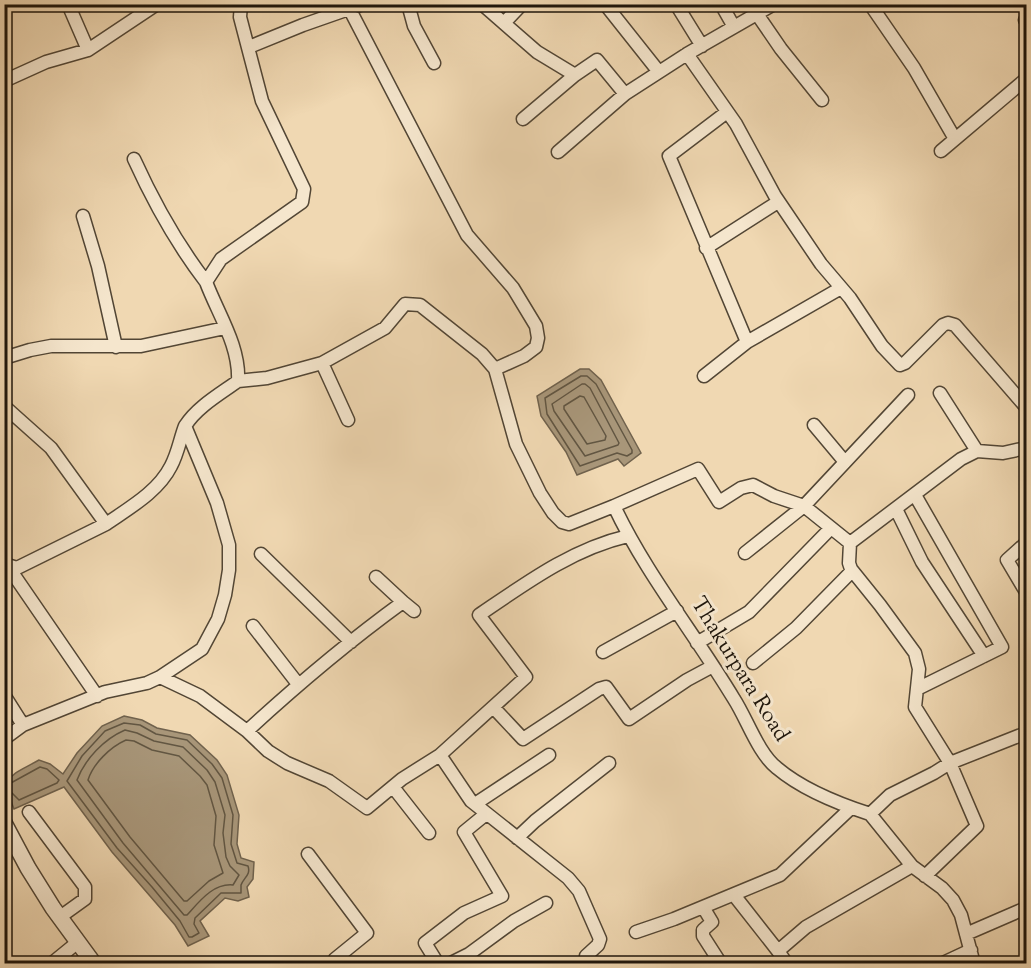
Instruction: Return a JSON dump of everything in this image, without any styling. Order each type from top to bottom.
[{"type":"street","points":[[68,4],[88,50]]},
{"type":"street","points":[[4,81],[46,62],[88,50],[157,4]]},
{"type":"street","points":[[206,282],[220,259],[302,202],[304,189],[262,101],[240,17],[241,4]]},
{"type":"street","points":[[249,47],[363,4]]},
{"type":"street","points":[[408,4],[414,26],[434,63]]},
{"type":"street","points":[[482,4],[537,52],[575,75]]},
{"type":"street","points":[[504,23],[522,4]]},
{"type":"street","points":[[605,4],[658,72]]},
{"type":"street","points":[[676,4],[702,46]]},
{"type":"street","points":[[721,4],[734,27]]},
{"type":"street","points":[[870,4],[914,68],[955,139]]},
{"type":"street","points":[[349,8],[467,235],[513,288],[536,326],[538,338],[536,347],[524,356],[495,369]]},
{"type":"street","points":[[558,152],[625,94],[687,54],[766,8],[781,49],[822,100]]},
{"type":"street","points":[[687,54],[727,112],[778,202],[882,346],[900,365],[905,363],[943,325],[948,323],[955,325],[1026,407]]},
{"type":"street","points":[[523,118],[597,60],[625,94]]},
{"type":"street","points":[[941,151],[1026,79]]},
{"type":"street","points":[[727,112],[669,156],[747,342]]},
{"type":"street","points":[[134,159],[156,208],[183,253],[206,282],[239,364],[238,381]]},
{"type":"street","points":[[706,248],[778,202]]},
{"type":"street","points":[[83,216],[98,266],[116,347]]},
{"type":"street","points":[[705,376],[747,342],[841,288]]},
{"type":"street","points":[[6,564],[17,568],[106,524],[149,494],[171,466],[185,426],[191,417],[238,381],[267,378],[322,363],[384,328],[405,304],[420,304],[482,354],[495,369],[516,444],[540,494],[561,522],[569,524],[698,469],[719,502],[741,488],[753,485],[774,496],[804,506],[850,543]]},
{"type":"street","points":[[4,358],[51,346],[116,347],[166,342],[225,328]]},
{"type":"street","points":[[322,363],[348,420]]},
{"type":"street","points":[[940,393],[977,451]]},
{"type":"street","points":[[745,553],[804,506],[908,394]]},
{"type":"street","points":[[4,406],[51,448],[106,524]]},
{"type":"street","points":[[814,425],[845,462]]},
{"type":"street","points":[[4,739],[22,725],[97,696],[160,677],[202,649],[218,620],[229,570],[229,545],[223,521],[185,426]]},
{"type":"street","points":[[850,543],[961,459],[977,451],[1003,453],[1026,448]]},
{"type":"street","points":[[915,495],[1002,647],[917,689]]},
{"type":"street","name":"Thakurpara Road","points":[[614,506],[628,536],[735,699],[759,746],[775,768],[805,787],[870,814]]},
{"type":"street","points":[[896,509],[922,562],[984,656]]},
{"type":"street","points":[[697,643],[748,612],[831,528]]},
{"type":"street","points":[[160,677],[200,696],[247,731],[268,751],[287,763],[330,782],[367,808],[440,755],[526,676],[478,615],[561,561],[605,542],[628,536]]},
{"type":"street","points":[[850,543],[849,563],[852,571],[915,652],[919,669],[915,707],[950,763],[978,826],[925,876]]},
{"type":"street","points":[[1026,543],[1007,560],[1026,592]]},
{"type":"street","points":[[261,554],[351,642]]},
{"type":"street","points":[[6,564],[97,696]]},
{"type":"street","points":[[753,663],[796,628],[852,571]]},
{"type":"street","points":[[376,577],[414,610]]},
{"type":"street","points":[[247,731],[298,684],[403,602]]},
{"type":"street","points":[[603,652],[677,611]]},
{"type":"street","points":[[253,626],[298,684]]},
{"type":"street","points":[[493,707],[523,739],[599,689],[606,687],[629,719],[687,680],[713,666]]},
{"type":"street","points":[[4,695],[22,725]]},
{"type":"street","points":[[974,963],[961,915],[953,900],[942,888],[912,866],[870,814],[890,795],[950,763],[1026,733]]},
{"type":"street","points":[[440,755],[475,804],[556,867],[579,891],[600,939],[585,961]]},
{"type":"street","points":[[475,804],[549,755]]},
{"type":"street","points":[[517,838],[535,821],[609,763]]},
{"type":"street","points":[[393,787],[429,833]]},
{"type":"street","points":[[636,932],[780,875],[851,808]]},
{"type":"street","points":[[29,812],[85,887],[85,899],[60,917]]},
{"type":"street","points":[[438,963],[425,943],[464,913],[502,896],[464,832],[486,814]]},
{"type":"street","points":[[4,823],[28,868],[94,963]]},
{"type":"street","points":[[308,854],[367,933],[333,963]]},
{"type":"street","points":[[778,951],[806,927],[912,866]]},
{"type":"street","points":[[734,895],[787,963]]},
{"type":"street","points":[[449,963],[469,954],[514,921],[546,903]]},
{"type":"street","points":[[703,907],[712,922],[703,930],[703,936],[721,963]]},
{"type":"street","points":[[966,934],[1026,908]]},
{"type":"street","points":[[51,963],[78,942]]},
{"type":"street","points":[[941,963],[970,950]]},
{"type":"water","points":[[580,369],[589,369],[601,380],[641,453],[624,466],[618,459],[577,475],[566,452],[541,416],[537,396]]},
{"type":"water","points":[[124,716],[142,720],[157,728],[190,735],[217,760],[227,775],[239,815],[237,844],[241,858],[254,862],[253,879],[247,887],[249,897],[238,901],[225,898],[200,921],[209,936],[188,946],[175,925],[112,852],[64,787],[14,809],[10,798],[8,782],[15,773],[39,760],[50,764],[63,774],[77,753],[102,726]]}]
